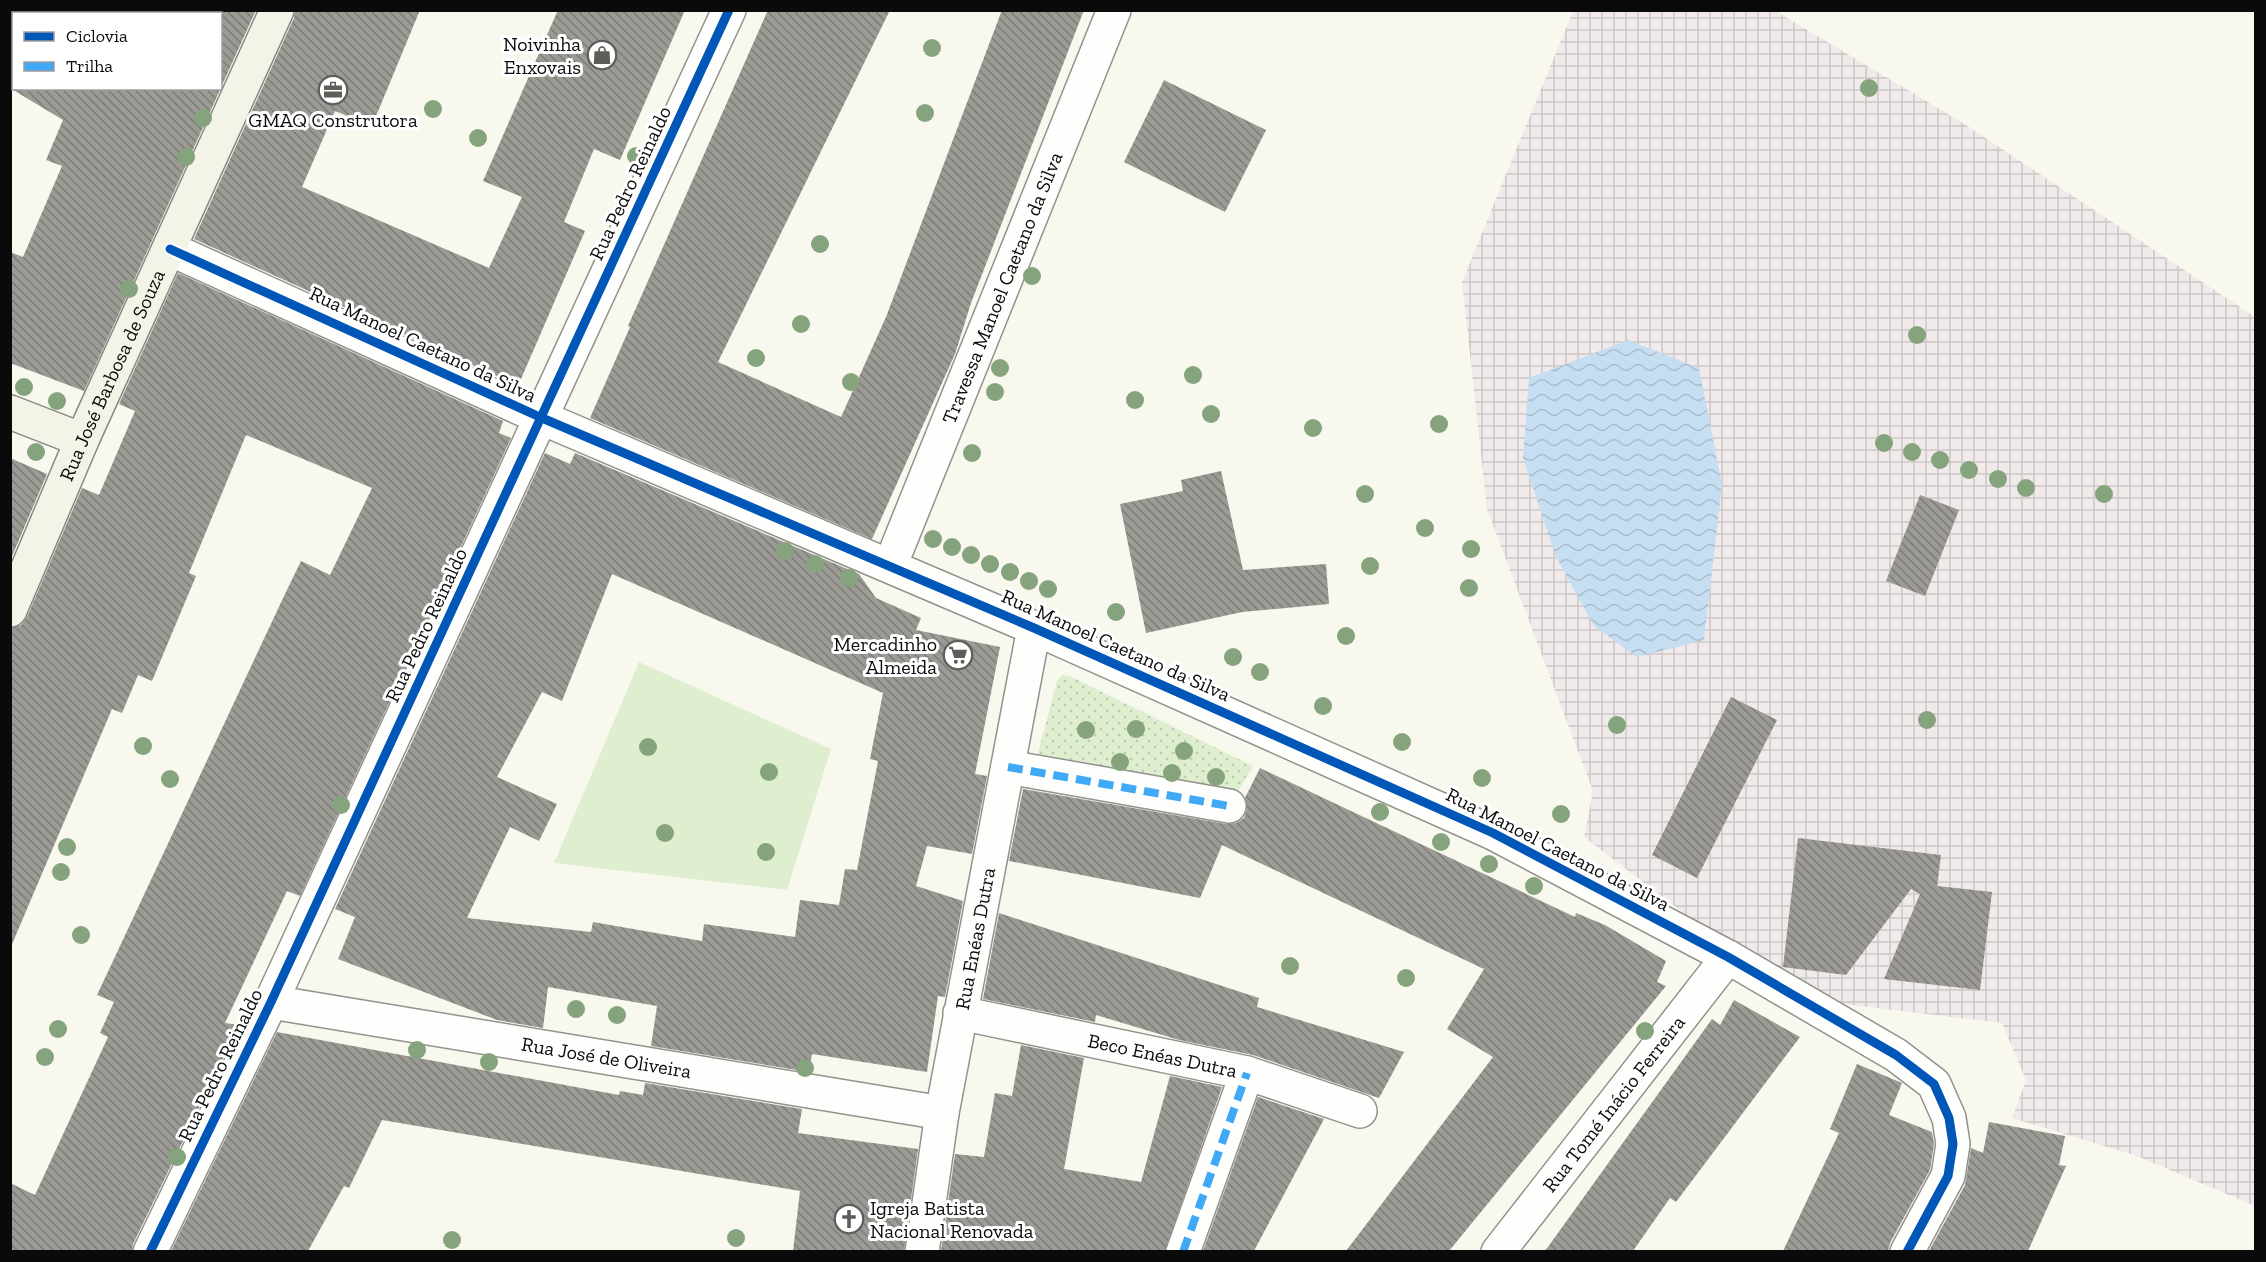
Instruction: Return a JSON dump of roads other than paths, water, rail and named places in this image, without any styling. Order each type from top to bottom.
[{"type":"street","name":"Rua José Barbosa de Souza","points":[[10,610],[82,440],[278,10]]},
{"type":"street","name":"Rua Pedro Reinaldo","points":[[150,1251],[271,1002],[729,10]]},
{"type":"street","name":"Travessa Manoel Caetano da Silva","points":[[890,566],[1114,10]]},
{"type":"street","name":"Rua Manoel Caetano da Silva","points":[[170,249],[542,418],[1034,628],[1493,833],[1728,957],[1896,1054],[1934,1084],[1949,1118],[1953,1144],[1948,1176],[1907,1251]]},
{"type":"street","points":[[10,412],[82,440]]},
{"type":"street","name":"Rua Enéas Dutra","points":[[922,1251],[942,1113],[1034,628]]},
{"type":"street","points":[[1008,767],[1229,806]]},
{"type":"street","name":"Rua Tomé Inácio Ferreira","points":[[1498,1251],[1728,957]]},
{"type":"street","name":"Rua José de Oliveira","points":[[271,1002],[942,1113]]},
{"type":"street","name":"Beco Enéas Dutra","points":[[960,1013],[1247,1073],[1360,1112]]},
{"type":"street","points":[[1183,1251],[1247,1073]]},
{"type":"water","points":[[1628,340],[1699,368],[1722,485],[1704,640],[1637,657],[1594,626],[1556,557],[1523,458],[1529,378]]},
{"type":"place","name":"Noivinha Enxovais","points":[[602,55]]},
{"type":"place","name":"GMAQ Construtora","points":[[333,90]]},
{"type":"place","name":"Mercadinho Almeida","points":[[958,655]]},
{"type":"place","name":"Igreja Batista Nacional Renovada","points":[[849,1219]]}]
